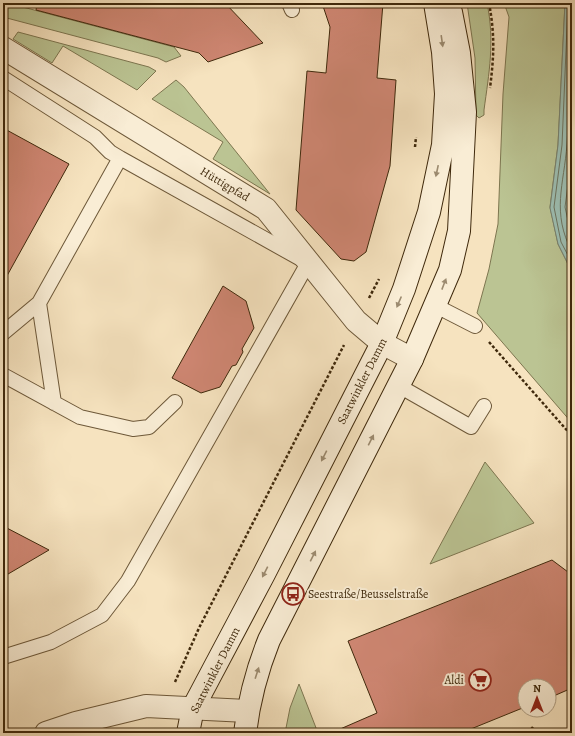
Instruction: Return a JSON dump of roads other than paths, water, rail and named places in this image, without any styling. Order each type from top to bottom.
[{"type":"main road","name":"Saatwinkler Damm","points":[[188,733],[193,708],[264,574],[382,343],[404,289],[429,212],[443,145],[446,94],[443,52],[435,3]]},
{"type":"main road","points":[[245,733],[247,711],[256,674],[269,640],[399,386],[436,306],[450,270],[459,231],[465,112],[460,53],[449,3]]},
{"type":"main road","name":"Hüttigpfad","points":[[3,48],[266,209],[298,246],[308,263],[356,321],[382,343],[412,358]]},
{"type":"main road","points":[[46,733],[76,723],[146,706],[247,711]]},
{"type":"lane","points":[[3,78],[95,137],[110,152],[308,263],[128,581],[102,615],[51,642],[3,657]]},
{"type":"lane","points":[[3,333],[40,303],[120,158]]},
{"type":"lane","points":[[40,303],[54,403]]},
{"type":"lane","points":[[436,306],[475,326]]},
{"type":"lane","points":[[3,374],[80,417],[133,429],[149,427],[175,402]]},
{"type":"lane","points":[[399,386],[470,427],[484,406]]},
{"type":"water","points":[[565,3],[572,3],[572,272],[558,244],[550,208],[558,145]]},
{"type":"place","name":"Seestraße/Beusselstraße","points":[[293,594]]},
{"type":"place","name":"Aldi","points":[[480,680]]}]
